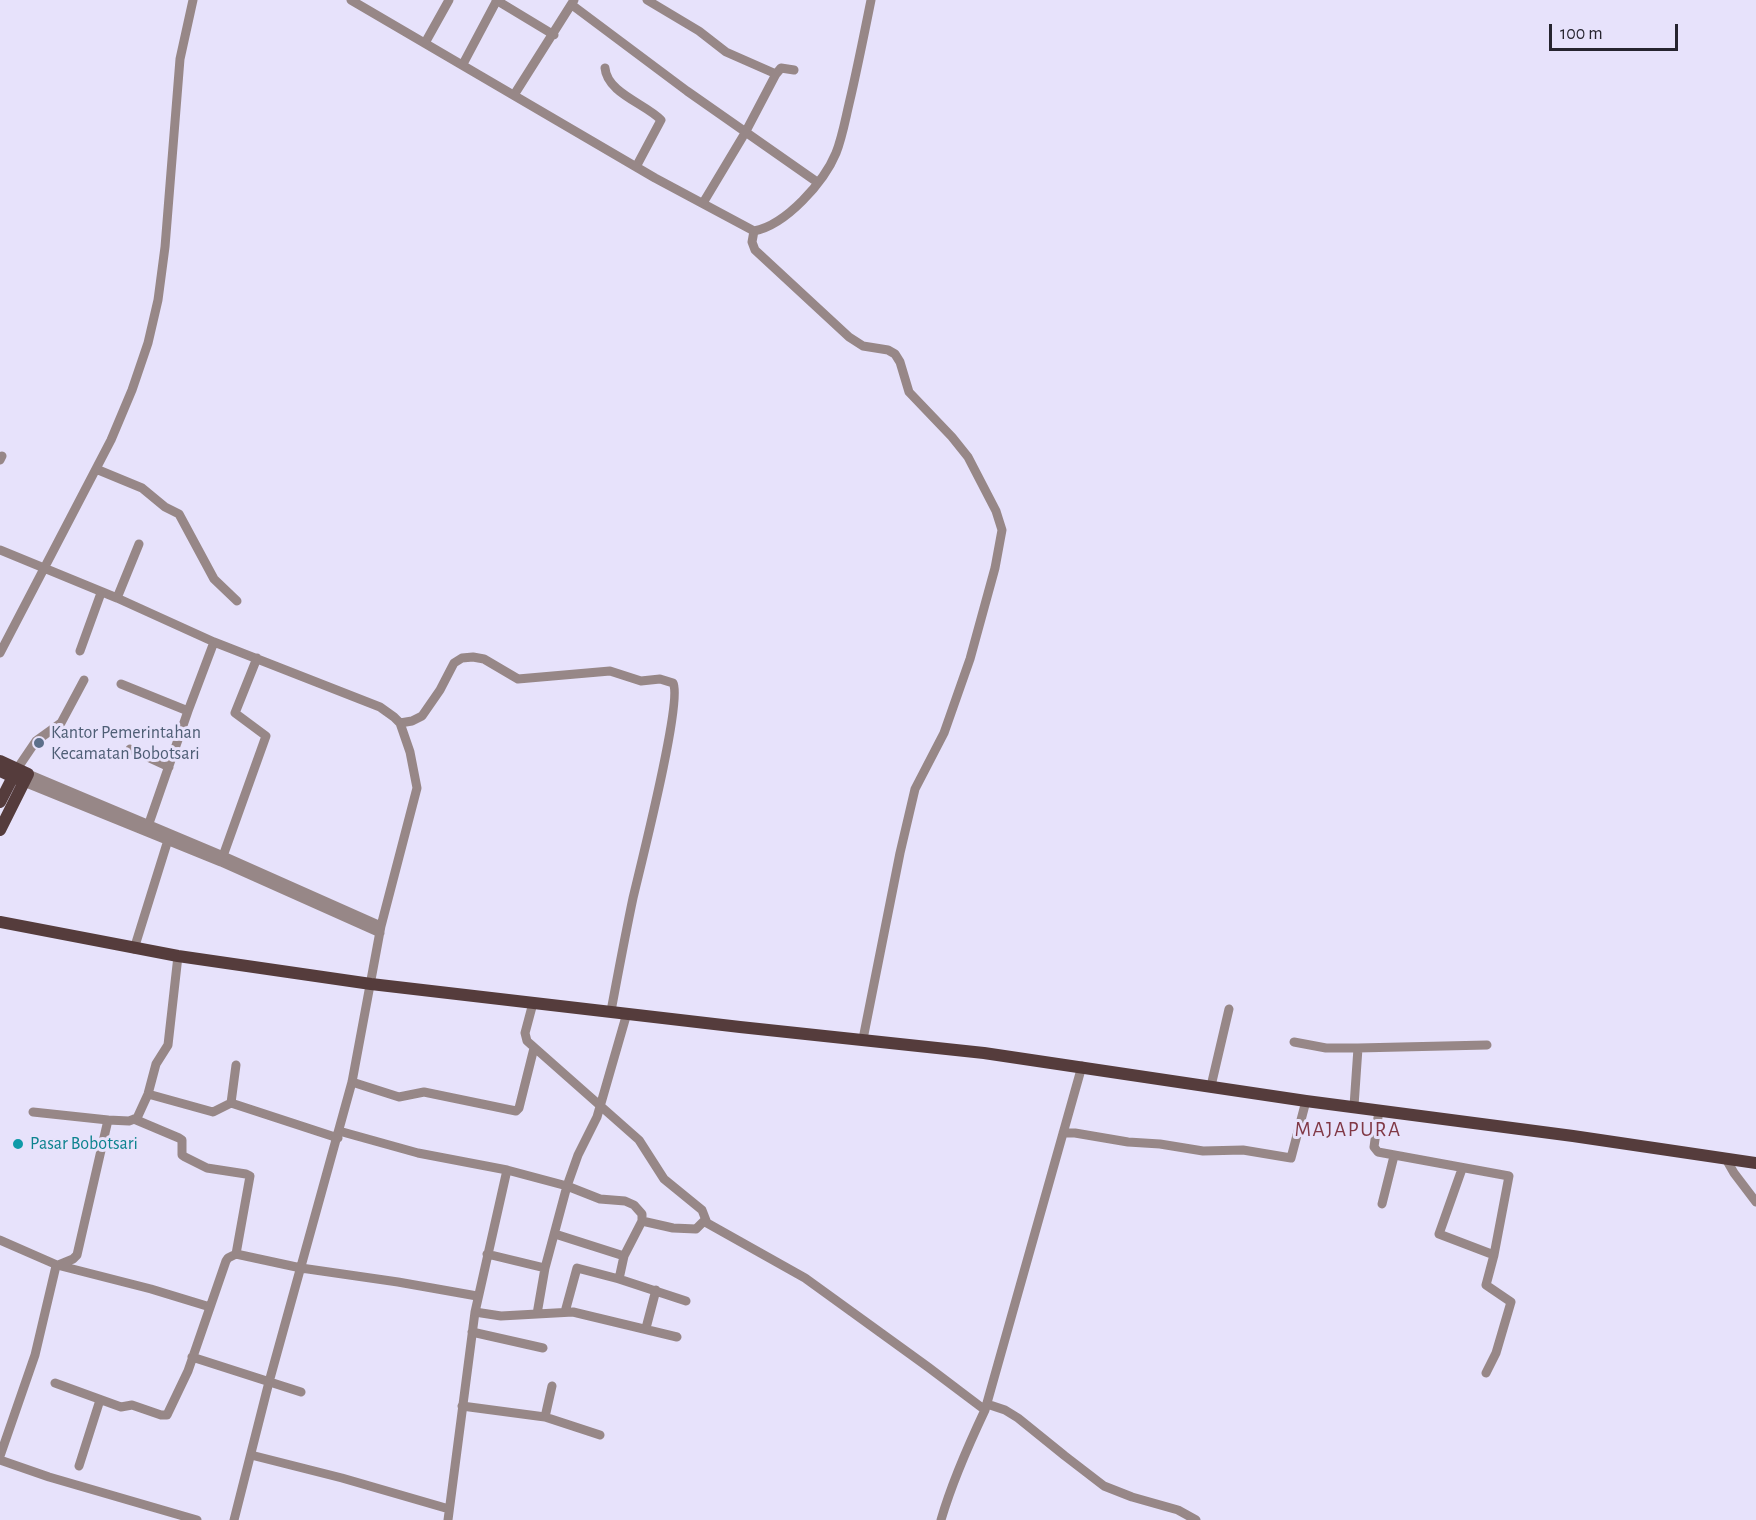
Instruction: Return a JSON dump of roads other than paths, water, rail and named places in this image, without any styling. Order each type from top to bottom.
[{"type":"main road","points":[[0,761],[21,775]]},
{"type":"main road","points":[[0,771],[21,775]]},
{"type":"main road","points":[[0,802],[21,775]]},
{"type":"main road","points":[[0,830],[21,775]]},
{"type":"main road","points":[[0,922],[135,949],[371,984],[1082,1066],[1306,1101],[1756,1163]]},
{"type":"street","points":[[0,653],[96,469],[132,390],[148,343],[158,300],[165,247],[179,63],[193,0]]},
{"type":"street","points":[[425,43],[449,0]]},
{"type":"street","points":[[463,64],[497,0],[554,34]]},
{"type":"street","points":[[647,0],[699,31],[726,52],[776,74]]},
{"type":"street","points":[[358,2],[636,167],[754,231],[773,224],[794,209],[817,182],[835,155],[842,135],[871,0]]},
{"type":"street","points":[[514,95],[573,2],[746,133],[817,182]]},
{"type":"street","points":[[604,68],[605,75],[613,85],[661,120],[636,167]]},
{"type":"street","points":[[703,203],[746,133],[776,74],[782,68],[794,70]]},
{"type":"street","points":[[754,231],[752,239],[755,250],[849,337],[863,346],[888,350],[895,354],[900,362],[909,392],[968,456],[996,512],[1002,530],[995,568],[970,659],[944,733],[915,789],[863,1039]]},
{"type":"street","points":[[96,469],[142,488],[165,507],[179,514],[213,579],[237,600]]},
{"type":"street","points":[[117,598],[139,544]]},
{"type":"street","points":[[0,550],[117,598],[214,642],[380,708],[400,723],[410,752],[417,788],[380,929],[352,1082],[269,1382],[234,1520]]},
{"type":"street","points":[[80,651],[101,592]]},
{"type":"street","points":[[148,828],[214,642]]},
{"type":"street","points":[[400,723],[422,716],[440,690],[454,663],[462,658],[473,657],[484,660],[518,679],[610,671],[641,681],[660,679],[673,683],[676,692],[671,728],[611,1011]]},
{"type":"street","points":[[223,856],[266,736],[235,713],[257,658]]},
{"type":"street","points":[[84,680],[61,723],[36,741],[21,775],[148,828],[223,856],[380,929]]},
{"type":"street","points":[[121,684],[188,711]]},
{"type":"street","points":[[130,749],[169,767]]},
{"type":"street","points":[[148,828],[168,840],[380,929]]},
{"type":"street","points":[[135,949],[168,840]]},
{"type":"street","points":[[134,1119],[141,1112],[156,1064],[168,1045],[178,956]]},
{"type":"street","points":[[533,1003],[525,1033],[527,1041],[639,1140],[663,1179],[702,1210],[705,1220],[715,1228],[805,1278],[986,1407],[1005,1410],[1018,1418],[1104,1486],[1131,1497],[1178,1510],[1196,1520]]},
{"type":"street","points":[[1211,1086],[1229,1009]]},
{"type":"street","points":[[537,1314],[545,1268],[567,1186],[578,1155],[595,1122],[627,1013]]},
{"type":"street","points":[[1294,1042],[1326,1048],[1487,1045]]},
{"type":"street","points":[[352,1082],[392,1095],[405,1097],[424,1092],[516,1111],[519,1108],[534,1048]]},
{"type":"street","points":[[1354,1106],[1358,1048]]},
{"type":"street","points":[[231,1103],[236,1065]]},
{"type":"street","points":[[941,1520],[958,1470],[986,1407],[1082,1066]]},
{"type":"street","points":[[148,1094],[213,1112],[231,1103],[338,1135],[507,1170],[567,1186],[600,1199],[617,1199],[633,1205],[642,1214],[642,1221],[624,1256],[620,1279]]},
{"type":"street","points":[[1063,1133],[1203,1151],[1243,1150],[1291,1158],[1306,1101]]},
{"type":"street","points":[[1379,1110],[1374,1147],[1378,1152],[1509,1176],[1486,1285],[1509,1299],[1511,1304],[1496,1353],[1486,1373]]},
{"type":"street","points":[[33,1112],[108,1120],[134,1119],[182,1140],[181,1151],[184,1157],[207,1168],[250,1176],[236,1254],[226,1261],[180,1390],[167,1415],[161,1415],[136,1405],[121,1407],[55,1383]]},
{"type":"street","points":[[57,1265],[77,1255],[108,1120]]},
{"type":"street","points":[[1382,1204],[1394,1156]]},
{"type":"street","points":[[1726,1159],[1756,1202]]},
{"type":"street","points":[[1462,1169],[1439,1234],[1494,1255]]},
{"type":"street","points":[[448,1520],[477,1296],[507,1170]]},
{"type":"street","points":[[642,1221],[673,1228],[696,1229],[705,1220]]},
{"type":"street","points":[[555,1234],[624,1256]]},
{"type":"street","points":[[0,1240],[57,1265],[210,1307]]},
{"type":"street","points":[[236,1254],[301,1268],[477,1296]]},
{"type":"street","points":[[487,1254],[545,1268]]},
{"type":"street","points":[[57,1265],[35,1355],[0,1458],[50,1477],[197,1520]]},
{"type":"street","points":[[565,1312],[577,1268],[620,1279],[686,1301]]},
{"type":"street","points":[[646,1328],[656,1290]]},
{"type":"street","points":[[475,1312],[501,1316],[581,1313],[677,1337]]},
{"type":"street","points":[[472,1332],[543,1348]]},
{"type":"street","points":[[192,1357],[300,1392]]},
{"type":"street","points":[[545,1417],[552,1386]]},
{"type":"street","points":[[79,1466],[100,1400]]},
{"type":"street","points":[[462,1406],[545,1417],[600,1435]]},
{"type":"street","points":[[251,1455],[449,1509]]},
{"type":"place","name":"Kantor Pemerintahan Kecamatan Bobotsari","points":[[39,743]]},
{"type":"place","name":"Pasar Bobotsari","points":[[18,1144]]},
{"type":"district","name":"MAJAPURA","points":[[1348,1130]]}]
